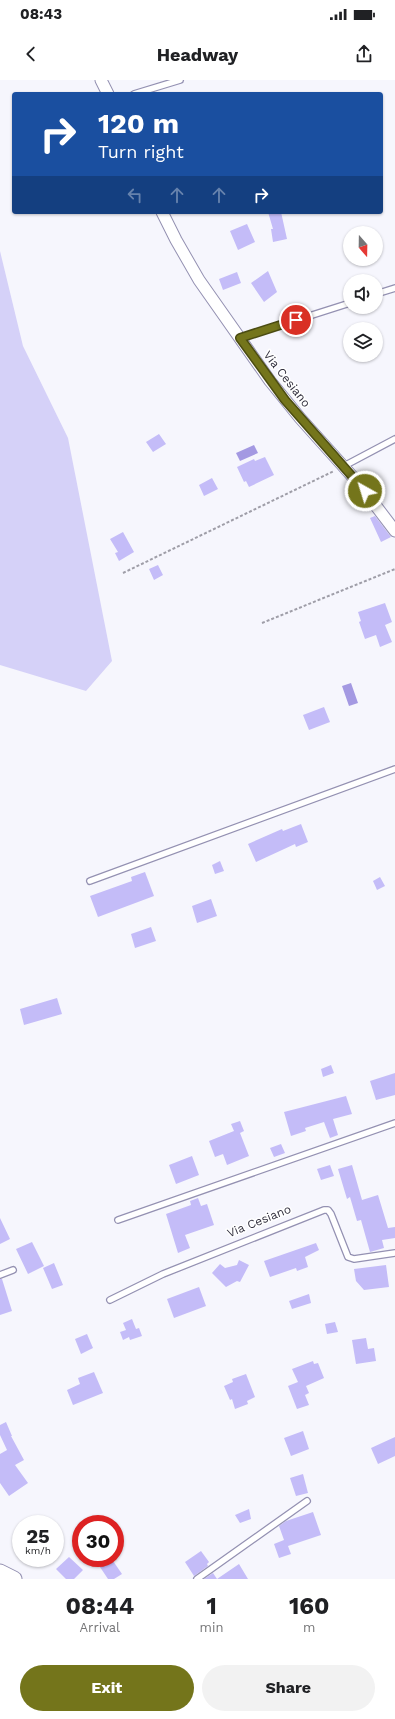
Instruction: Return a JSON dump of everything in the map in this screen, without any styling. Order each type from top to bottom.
[{"type":"street","points":[[101,80],[107,92]]},
{"type":"street","name":"Via Cesiano","points":[[163,214],[199,280],[285,400],[368,494],[395,531]]},
{"type":"street","points":[[0,1572],[14,1579]]},
{"type":"lane","points":[[141,92],[180,80]]},
{"type":"lane","points":[[383,292],[395,288]]},
{"type":"lane","points":[[240,338],[343,305]]},
{"type":"lane","points":[[344,466],[395,439]]},
{"type":"lane","points":[[90,881],[395,769]]},
{"type":"lane","points":[[118,1220],[395,1123]]},
{"type":"lane","name":"Via Cesiano","points":[[110,1300],[163,1274],[324,1210],[328,1210],[331,1214],[348,1257],[354,1258],[395,1253]]},
{"type":"lane","points":[[0,1274],[13,1270]]},
{"type":"lane","points":[[197,1579],[306,1501]]},
{"type":"path","points":[[123,574],[344,466]]},
{"type":"path","points":[[262,623],[395,569]]},
{"type":"shaded area","points":[[0,251],[23,346],[68,438],[112,661],[86,691],[0,665]]},
{"type":"shaded area","points":[[254,445],[258,453],[240,461],[236,453]]},
{"type":"shaded area","points":[[351,683],[358,703],[349,706],[342,686]]},
{"type":"building","points":[[269,214],[281,214],[287,239],[273,242],[271,229],[273,229]]},
{"type":"building","points":[[247,224],[255,242],[238,250],[230,231]]},
{"type":"building","points":[[268,271],[277,292],[264,302],[251,283]]},
{"type":"building","points":[[237,272],[241,283],[223,290],[219,279]]},
{"type":"building","points":[[159,434],[166,444],[153,452],[146,442]]},
{"type":"building","points":[[265,457],[274,475],[249,487],[246,481],[244,482],[237,467],[254,459],[255,461]]},
{"type":"building","points":[[212,478],[218,489],[204,496],[199,485]]},
{"type":"building","points":[[375,516],[391,537],[381,542],[370,518]]},
{"type":"building","points":[[123,532],[134,552],[119,561],[115,553],[118,552],[110,539]]},
{"type":"building","points":[[158,565],[163,575],[154,580],[149,569]]},
{"type":"building","points":[[385,603],[392,622],[385,625],[392,642],[380,647],[376,635],[365,639],[359,622],[361,621],[358,612]]},
{"type":"building","points":[[324,707],[330,722],[309,730],[303,715]]},
{"type":"building","points":[[301,824],[308,842],[296,847],[295,844],[256,862],[248,844],[282,829],[283,831]]},
{"type":"building","points":[[220,861],[224,871],[215,874],[212,865]]},
{"type":"building","points":[[145,872],[154,896],[98,917],[90,896],[132,881],[131,877]]},
{"type":"building","points":[[380,877],[385,886],[377,890],[373,881]]},
{"type":"building","points":[[211,899],[217,916],[197,923],[192,906]]},
{"type":"building","points":[[151,927],[156,941],[135,948],[131,934]]},
{"type":"building","points":[[57,998],[62,1014],[24,1025],[20,1009]]},
{"type":"building","points":[[331,1065],[334,1073],[323,1077],[321,1069]]},
{"type":"building","points":[[395,1073],[395,1095],[376,1100],[370,1081]]},
{"type":"building","points":[[346,1096],[352,1114],[333,1119],[338,1135],[330,1138],[324,1122],[305,1128],[306,1131],[291,1136],[284,1112]]},
{"type":"building","points":[[240,1121],[244,1131],[240,1133],[249,1156],[227,1165],[223,1154],[215,1157],[209,1141],[234,1131],[231,1124]]},
{"type":"building","points":[[281,1144],[285,1153],[274,1157],[270,1148]]},
{"type":"building","points":[[192,1156],[199,1175],[176,1184],[169,1165]]},
{"type":"building","points":[[330,1165],[334,1176],[321,1180],[317,1169]]},
{"type":"building","points":[[352,1165],[362,1200],[378,1195],[388,1228],[395,1227],[395,1238],[382,1240],[384,1248],[370,1252],[361,1220],[357,1221],[350,1197],[347,1199],[338,1169]]},
{"type":"building","points":[[198,1198],[201,1206],[207,1204],[214,1225],[185,1235],[190,1248],[178,1253],[166,1214],[191,1205],[190,1201]]},
{"type":"building","points":[[0,1218],[10,1239],[0,1244]]},
{"type":"building","points":[[32,1242],[44,1266],[28,1274],[16,1249]]},
{"type":"building","points":[[316,1243],[319,1250],[305,1257],[308,1267],[297,1271],[296,1268],[270,1277],[264,1261]]},
{"type":"building","points":[[239,1260],[249,1265],[240,1282],[237,1281],[226,1287],[212,1273],[220,1264],[225,1268],[237,1265]]},
{"type":"building","points":[[54,1263],[63,1285],[52,1289],[43,1268]]},
{"type":"building","points":[[386,1265],[389,1287],[364,1290],[356,1281],[354,1269]]},
{"type":"building","points":[[0,1279],[2,1279],[12,1311],[0,1315]]},
{"type":"building","points":[[199,1287],[206,1306],[174,1318],[167,1299]]},
{"type":"building","points":[[309,1294],[311,1303],[292,1309],[289,1301]]},
{"type":"building","points":[[132,1319],[136,1329],[139,1328],[142,1336],[130,1340],[129,1337],[123,1340],[120,1332],[126,1330],[123,1323]]},
{"type":"building","points":[[335,1322],[338,1332],[327,1334],[325,1324]]},
{"type":"building","points":[[87,1334],[93,1348],[81,1354],[75,1339]]},
{"type":"building","points":[[366,1338],[368,1349],[374,1348],[376,1361],[356,1364],[352,1340]]},
{"type":"building","points":[[313,1361],[314,1364],[318,1363],[324,1378],[306,1386],[309,1393],[305,1395],[309,1405],[297,1409],[288,1386],[298,1382],[292,1369]]},
{"type":"building","points":[[94,1372],[103,1393],[73,1405],[67,1390],[80,1384],[78,1378]]},
{"type":"building","points":[[246,1374],[255,1397],[247,1401],[248,1404],[235,1409],[232,1399],[230,1400],[224,1386],[233,1382],[232,1379]]},
{"type":"building","points":[[6,1422],[11,1436],[24,1460],[15,1465],[28,1483],[9,1496],[0,1483],[0,1454],[7,1450],[0,1435],[0,1425]]},
{"type":"building","points":[[303,1431],[309,1449],[291,1456],[284,1438]]},
{"type":"building","points":[[395,1437],[395,1456],[378,1464],[371,1448]]},
{"type":"building","points":[[303,1474],[308,1493],[296,1496],[290,1478]]},
{"type":"building","points":[[249,1509],[251,1519],[240,1523],[235,1515]]},
{"type":"building","points":[[313,1512],[321,1535],[288,1546],[291,1554],[279,1558],[274,1544],[284,1540],[279,1526],[286,1521]]},
{"type":"building","points":[[201,1551],[209,1562],[207,1564],[208,1566],[194,1576],[185,1562]]},
{"type":"building","points":[[69,1557],[72,1560],[72,1567],[80,1567],[83,1570],[74,1579],[66,1579],[56,1569],[58,1567],[64,1567],[64,1562]]},
{"type":"building","points":[[239,1564],[248,1579],[217,1579]]},
{"type":"building","points":[[100,1567],[117,1567],[122,1574],[114,1579],[108,1579]]},
{"type":"building","points":[[213,1573],[217,1579],[204,1579]]},
{"type":"route","points":[[296,320],[240,338],[285,400],[365,491]]}]
